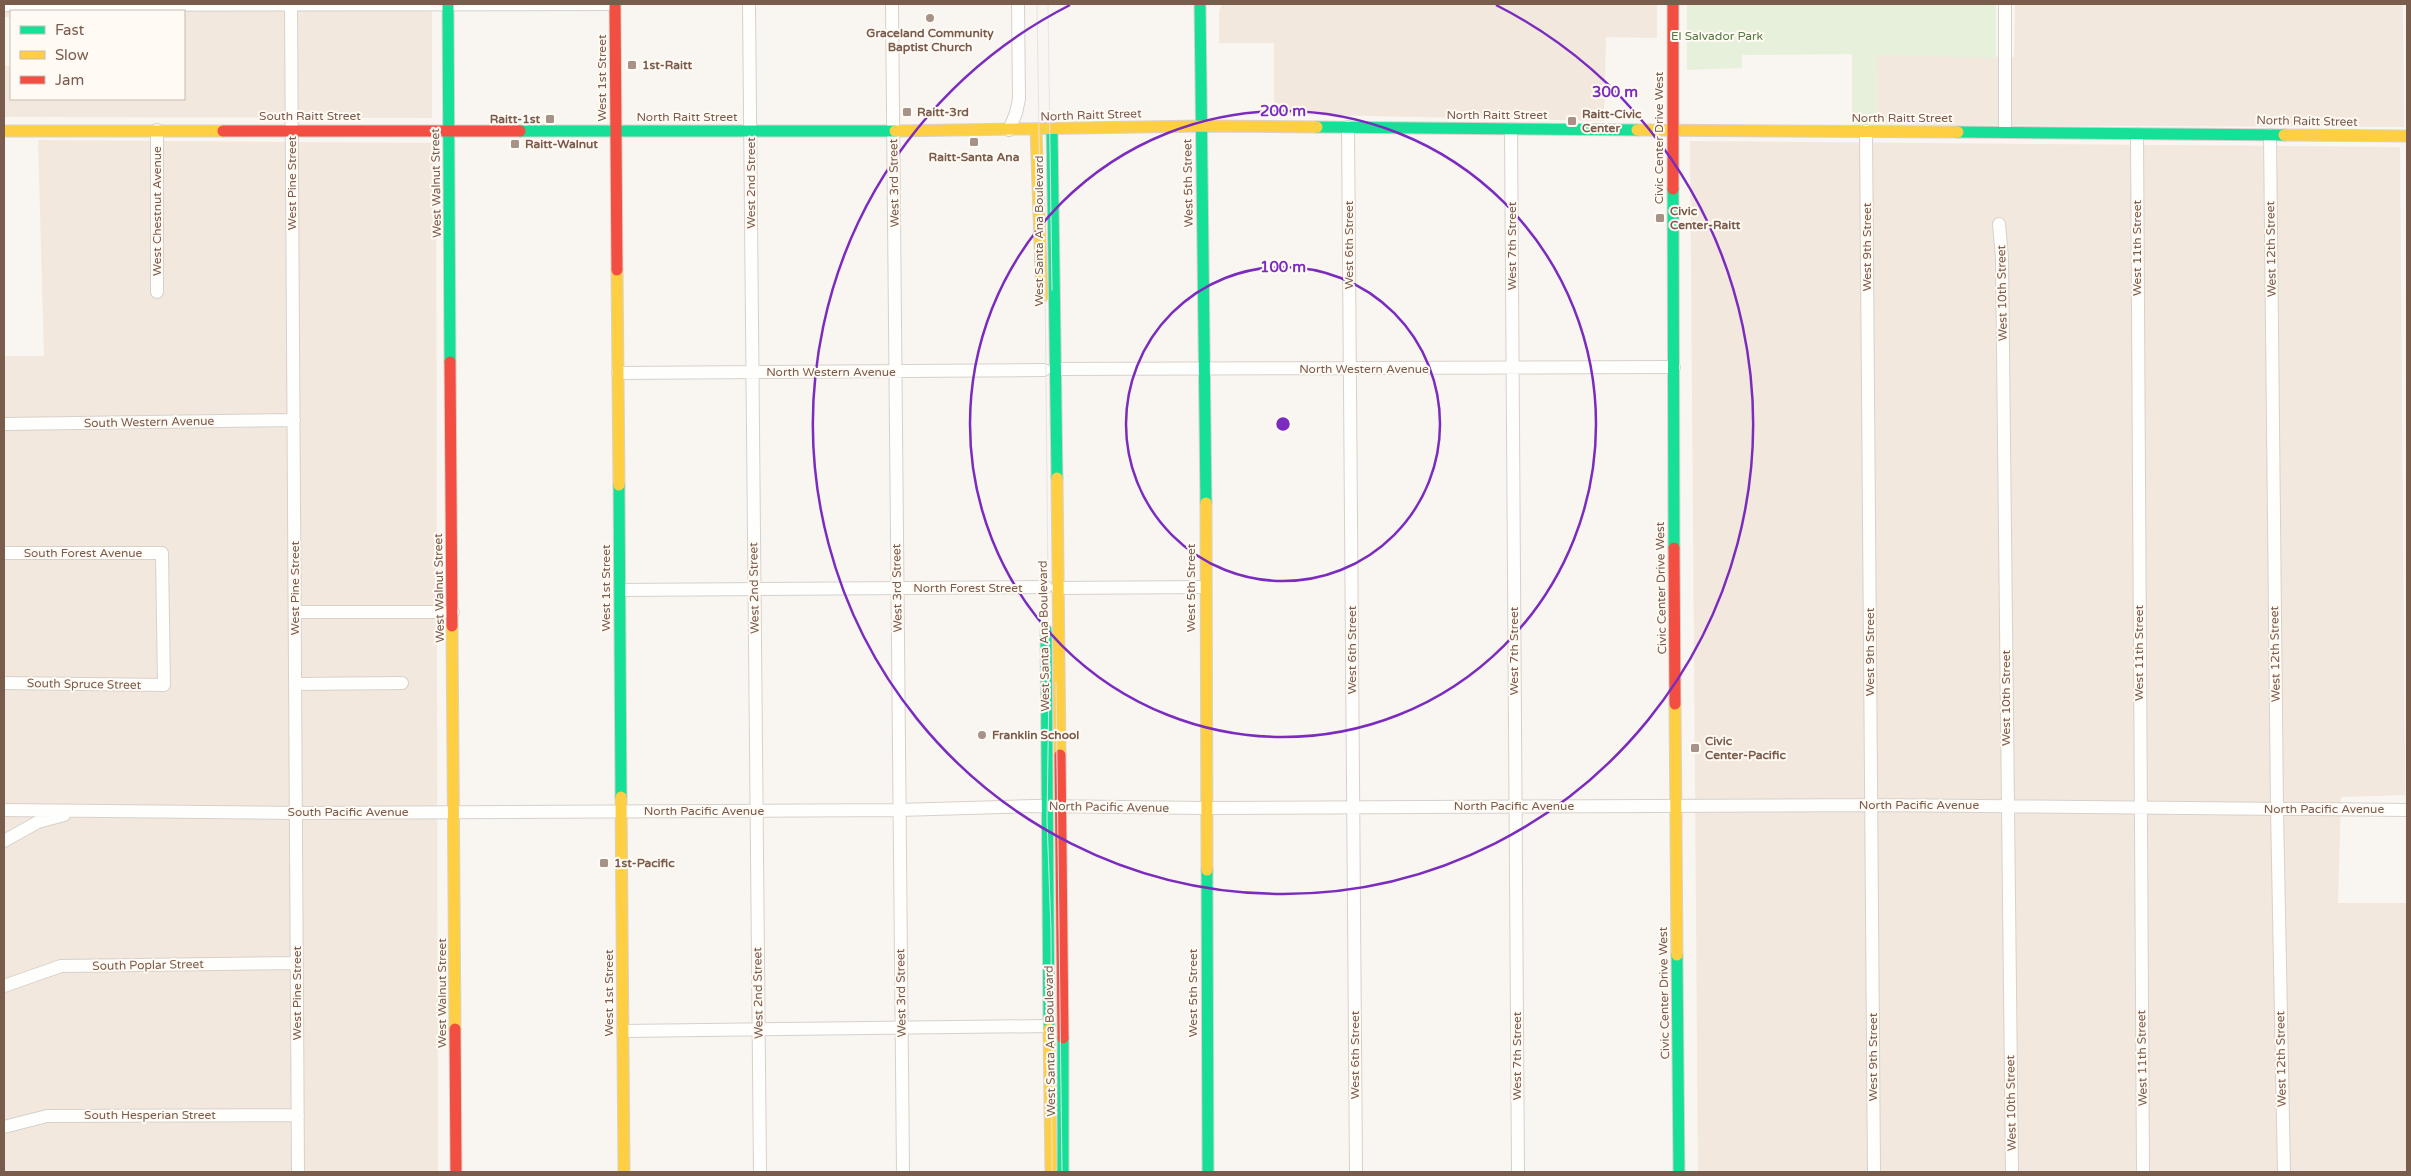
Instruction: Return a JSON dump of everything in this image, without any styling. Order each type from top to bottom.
[{"type":"street","name":"West Pine Street","points":[[291,4],[298,1172]]},
{"type":"street","name":"West Walnut Street","points":[[448,4],[456,1172]]},
{"type":"street","points":[[4,5],[616,4]]},
{"type":"street","name":"West 1st Street","points":[[616,4],[624,1172]]},
{"type":"street","name":"West 2nd Street","points":[[749,4],[760,1172]]},
{"type":"street","name":"West 3rd Street","points":[[892,4],[903,1172]]},
{"type":"street","points":[[1008,130],[1016,113],[1019,99],[1018,4]]},
{"type":"street","name":"West 5th Street","points":[[1200,4],[1208,1172]]},
{"type":"street","name":"Civic Center Drive West","points":[[1673,4],[1679,1172]]},
{"type":"street","points":[[2005,4],[2005,132]]},
{"type":"street","name":"North Raitt Street","points":[[616,131],[1036,130],[1201,126],[2407,136]]},
{"type":"street","name":"West 6th Street","points":[[1348,127],[1356,1172]]},
{"type":"street","name":"West Santa Ana Boulevard","points":[[1052,129],[1049,587],[1060,806],[1063,1172]]},
{"type":"street","name":"West 7th Street","points":[[1511,129],[1518,1172]]},
{"type":"street","name":"West Chestnut Avenue","points":[[157,130],[158,292]]},
{"type":"street","name":"West Santa Ana Boulevard","points":[[1036,130],[1049,369],[1044,439]]},
{"type":"street","name":"South Raitt Street","points":[[4,131],[616,131]]},
{"type":"street","name":"West 9th Street","points":[[1866,131],[1874,1172]]},
{"type":"street","name":"West 11th Street","points":[[2137,134],[2139,807],[2143,1172]]},
{"type":"street","name":"West 12th Street","points":[[2270,135],[2276,809],[2284,1172]]},
{"type":"street","name":"West 10th Street","points":[[1999,224],[2002,258],[2006,805],[2012,1172]]},
{"type":"street","name":"North Western Avenue","points":[[618,373],[895,372],[1049,369],[1674,367]]},
{"type":"street","name":"South Western Avenue","points":[[4,424],[294,420]]},
{"type":"street","name":"South Forest Avenue","points":[[4,553],[162,552],[164,685]]},
{"type":"street","name":"North Forest Street","points":[[620,590],[1205,587]]},
{"type":"street","points":[[295,612],[453,612]]},
{"type":"street","name":"West Santa Ana Boulevard","points":[[1046,623],[1046,806],[1051,1172]]},
{"type":"street","points":[[295,684],[402,683]]},
{"type":"street","name":"South Spruce Street","points":[[4,684],[164,685]]},
{"type":"street","name":"North Pacific Avenue","points":[[621,811],[900,810],[1046,806],[1206,808],[1676,805],[2006,805],[2407,810]]},
{"type":"street","name":"South Pacific Avenue","points":[[4,810],[296,813],[621,811]]},
{"type":"street","name":"South Pacific Avenue","points":[[4,841],[38,822],[76,811]]},
{"type":"street","name":"South Poplar Street","points":[[4,986],[61,966],[297,963]]},
{"type":"street","points":[[623,1030],[902,1029],[1049,1026]]},
{"type":"street","name":"South Hesperian Street","points":[[4,1127],[46,1116],[298,1115]]},
{"type":"shaded area","points":[[4,4],[432,4],[432,118],[4,117],[4,66],[10,66],[10,100],[185,100],[185,10],[10,10],[10,17],[4,17]]},
{"type":"shaded area","points":[[1222,4],[1657,4],[1657,38],[1606,37],[1604,121],[1274,114],[1274,43],[1219,43],[1219,11]]},
{"type":"shaded area","points":[[2015,4],[2403,4],[2404,127],[1877,125],[1876,55],[2014,57]]},
{"type":"shaded area","points":[[38,140],[436,143],[438,1172],[4,1172],[4,356],[44,356]]},
{"type":"shaded area","points":[[1690,141],[2400,147],[2405,795],[2341,797],[2338,903],[2407,903],[2407,1172],[1698,1172]]},
{"type":"green space","name":"El Salvador Park","points":[[1687,4],[1996,4],[1996,58],[1876,55],[1877,125],[1852,125],[1852,54],[1742,55],[1742,68],[1687,70]]},
{"type":"tram line","points":[[1037,4],[1040,202],[1045,279],[1049,687],[1047,820],[1051,930],[1052,1172]]},
{"type":"tram line","points":[[1048,4],[1052,290]]},
{"type":"tram line","points":[[1056,682],[1062,1172]]},
{"type":"traffic: fast","points":[[448,4],[450,362]]},
{"type":"traffic: fast","points":[[1200,4],[1206,503]]},
{"type":"traffic: fast","points":[[1317,127],[1637,130]]},
{"type":"traffic: fast","points":[[1052,129],[1057,478]]},
{"type":"traffic: fast","points":[[520,131],[895,131]]},
{"type":"traffic: fast","points":[[1958,132],[2284,135]]},
{"type":"traffic: fast","points":[[1673,189],[1674,548]]},
{"type":"traffic: fast","points":[[619,485],[621,797]]},
{"type":"traffic: fast","points":[[1046,630],[1049,1029]]},
{"type":"traffic: fast","points":[[1207,870],[1208,1172]]},
{"type":"traffic: fast","points":[[1677,955],[1679,1172]]},
{"type":"traffic: fast","points":[[1063,1038],[1063,1172]]},
{"type":"traffic: slow","points":[[895,131],[1201,126],[1317,127]]},
{"type":"traffic: slow","points":[[1036,130],[1042,297]]},
{"type":"traffic: slow","points":[[1637,130],[1958,132]]},
{"type":"traffic: slow","points":[[4,131],[223,131]]},
{"type":"traffic: slow","points":[[2284,135],[2407,136]]},
{"type":"traffic: slow","points":[[617,270],[619,485]]},
{"type":"traffic: slow","points":[[1057,478],[1060,755]]},
{"type":"traffic: slow","points":[[1206,503],[1207,870]]},
{"type":"traffic: slow","points":[[452,626],[455,1029]]},
{"type":"traffic: slow","points":[[1675,704],[1677,955]]},
{"type":"traffic: slow","points":[[621,797],[624,1172]]},
{"type":"traffic: slow","points":[[1049,1029],[1051,1172]]},
{"type":"traffic: jam","points":[[615,4],[617,270]]},
{"type":"traffic: jam","points":[[1673,4],[1673,189]]},
{"type":"traffic: jam","points":[[223,131],[520,131]]},
{"type":"traffic: jam","points":[[450,362],[452,626]]},
{"type":"traffic: jam","points":[[1674,548],[1675,704]]},
{"type":"traffic: jam","points":[[1060,755],[1063,1038]]},
{"type":"traffic: jam","points":[[455,1029],[456,1172]]},
{"type":"place","name":"Graceland Community Baptist Church","points":[[930,18]]},
{"type":"place","name":"1st-Raitt","points":[[632,65]]},
{"type":"place","name":"Raitt-3rd","points":[[907,112]]},
{"type":"place","name":"Raitt-1st","points":[[550,119]]},
{"type":"place","name":"Raitt-Civic Center","points":[[1572,121]]},
{"type":"place","name":"Raitt-Santa Ana","points":[[974,142]]},
{"type":"place","name":"Raitt-Walnut","points":[[515,144]]},
{"type":"place","name":"Civic Center-Raitt","points":[[1660,218]]},
{"type":"place","name":"Franklin School","points":[[982,735]]},
{"type":"place","name":"Civic Center-Pacific","points":[[1695,748]]},
{"type":"place","name":"1st-Pacific","points":[[604,863]]}]
